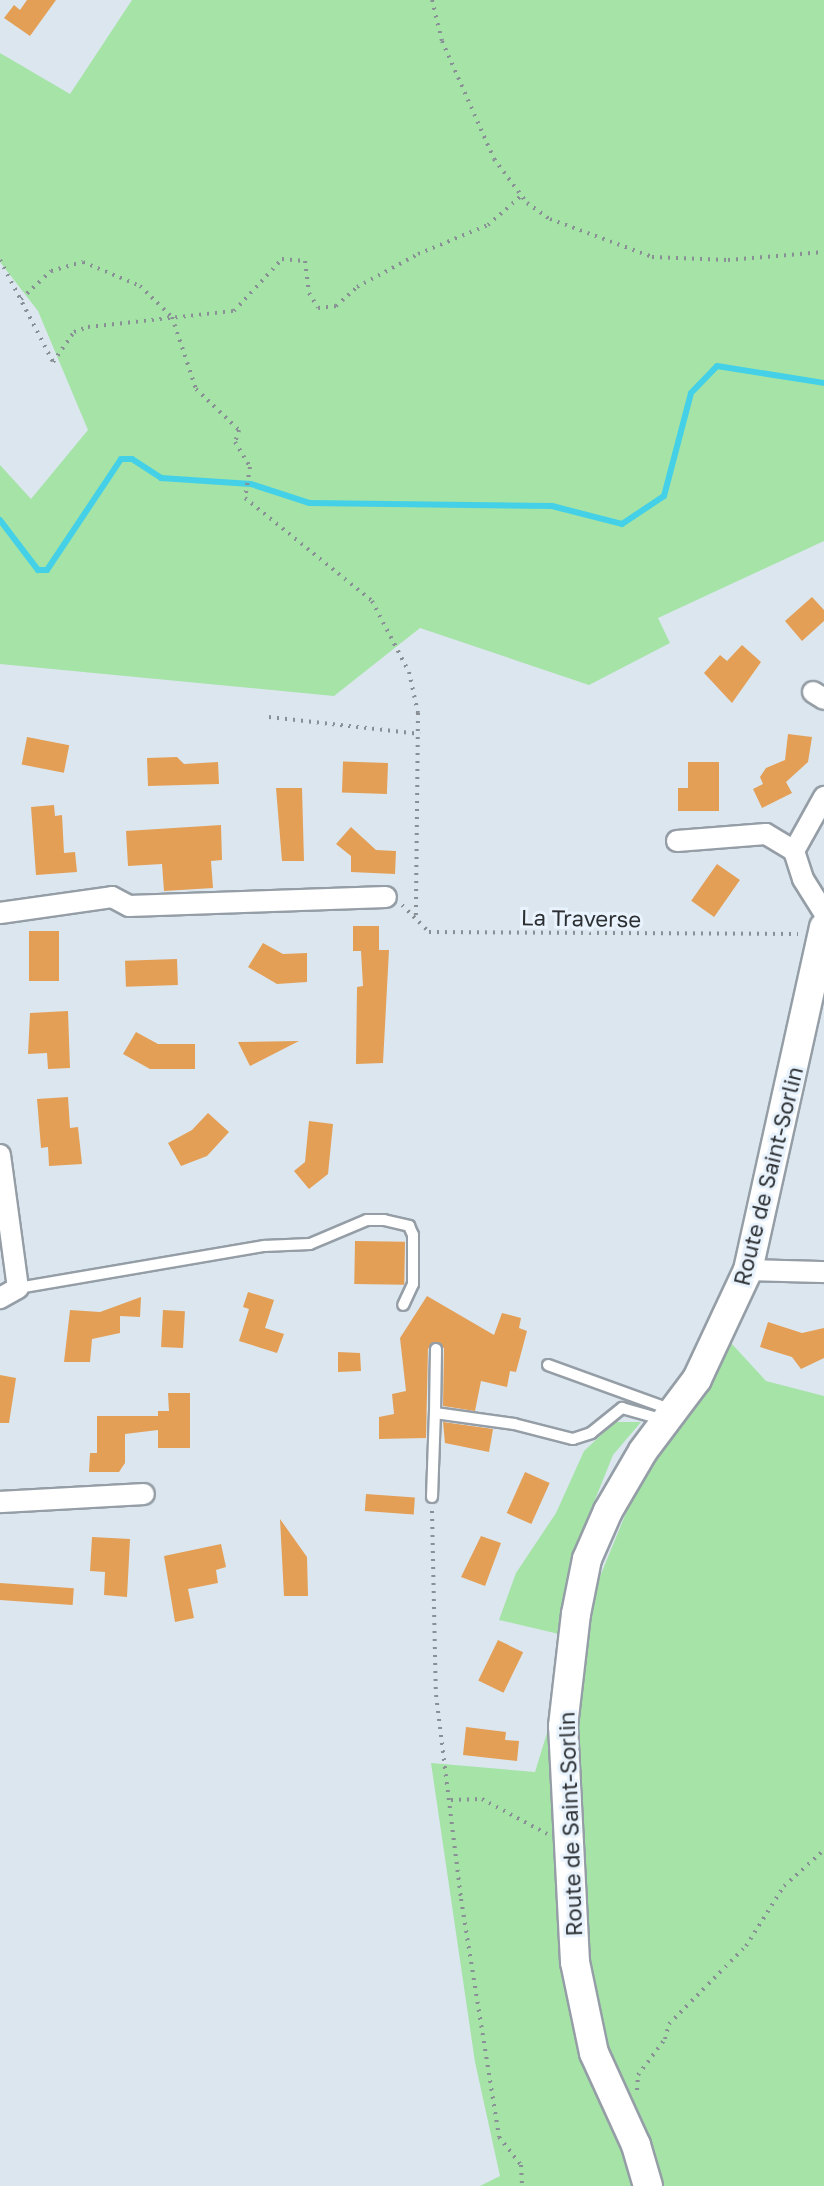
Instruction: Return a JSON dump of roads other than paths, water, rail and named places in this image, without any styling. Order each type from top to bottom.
[{"type":"street","points":[[794,851],[824,797]]},
{"type":"street","points":[[677,841],[755,832],[794,851],[803,879],[824,912]]},
{"type":"street","points":[[0,913],[112,897],[129,906],[386,897]]},
{"type":"street","name":"Route de Saint-Sorlin","points":[[648,2186],[636,2145],[594,2053],[580,2003],[563,1726],[582,1581],[619,1490],[719,1340],[748,1270],[824,927]]},
{"type":"street","points":[[0,1155],[9,1293]]},
{"type":"street","points":[[748,1270],[824,1272]]},
{"type":"street","points":[[0,1502],[144,1494]]},
{"type":"lane","points":[[9,1293],[264,1246],[310,1244],[367,1220],[384,1220],[409,1226],[413,1235],[413,1284],[403,1305]]},
{"type":"lane","points":[[432,1497],[436,1349]]},
{"type":"lane","points":[[548,1365],[670,1416]]},
{"type":"lane","points":[[435,1413],[514,1424],[573,1439],[591,1433],[622,1408],[670,1416]]},
{"type":"waterway","points":[[0,520],[38,570],[47,570],[121,459],[132,459],[161,478],[251,484],[309,503],[552,506],[622,524],[664,496],[691,393],[717,366],[824,383]]}]
